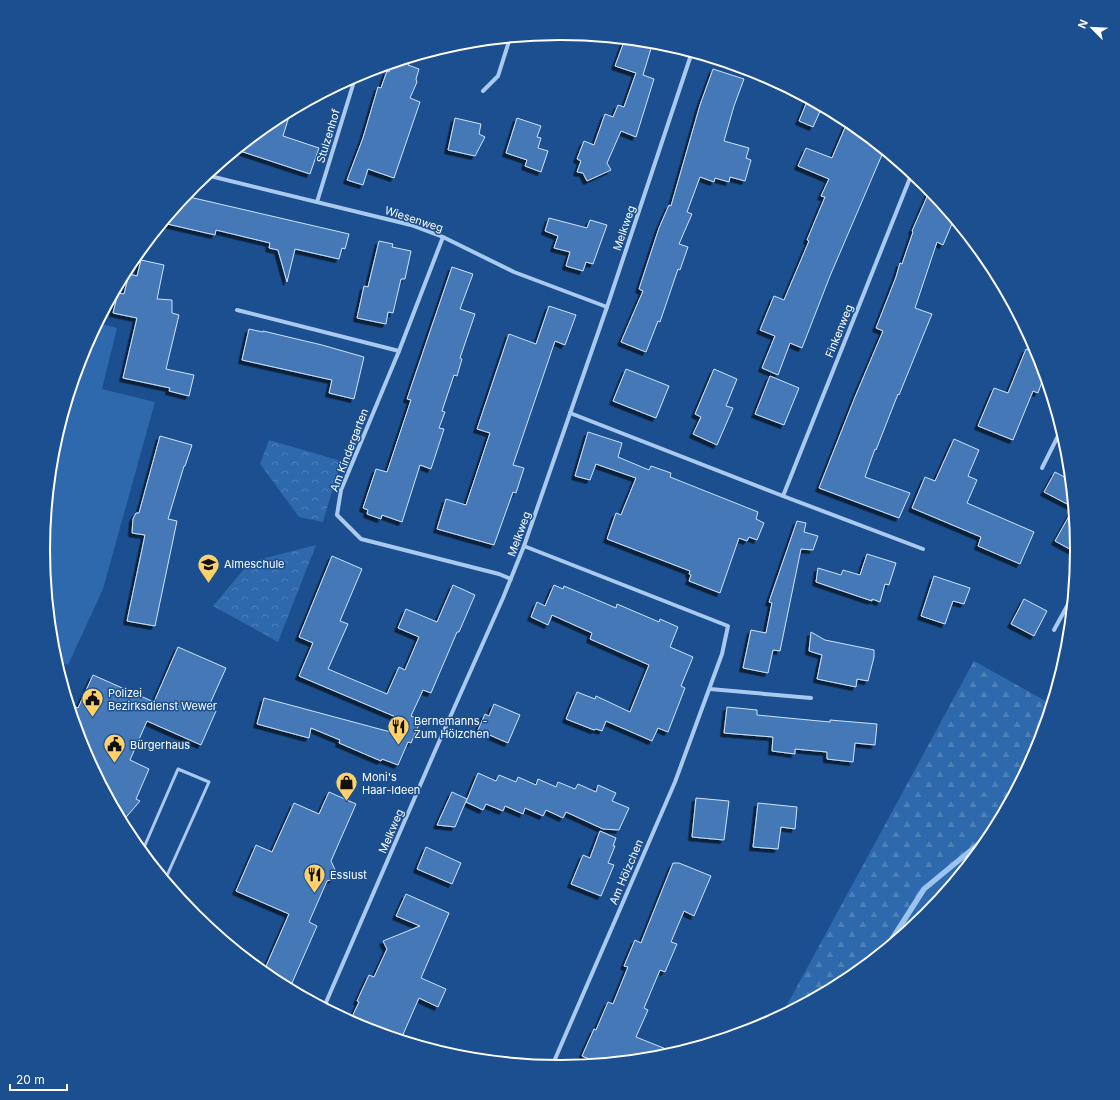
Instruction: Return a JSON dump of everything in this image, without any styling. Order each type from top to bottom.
[{"type":"street","points":[[483,91],[498,76],[509,43]]},
{"type":"street","name":"Melkweg","points":[[326,1003],[511,579],[524,546],[607,307],[690,57]]},
{"type":"street","name":"Stulzenhof","points":[[318,202],[353,84]]},
{"type":"street","name":"Wiesenweg","points":[[213,177],[411,225],[443,237],[514,272],[607,307]]},
{"type":"street","name":"Finkenweg","points":[[782,496],[910,179]]},
{"type":"street","name":"Am Kindergarten","points":[[443,237],[399,350],[341,490],[337,515],[361,539],[499,574],[511,579]]},
{"type":"street","points":[[237,310],[399,350]]},
{"type":"street","points":[[570,413],[782,496],[923,549]]},
{"type":"street","points":[[1042,468],[1057,438]]},
{"type":"street","name":"Am Hölzchen","points":[[524,546],[728,626],[722,654],[675,782],[555,1060]]},
{"type":"street","points":[[1054,630],[1067,606]]},
{"type":"street","points":[[710,689],[811,698]]},
{"type":"lane","points":[[145,846],[178,769],[209,782],[168,875]]},
{"type":"green space","points":[[103,324],[117,328],[102,389],[155,402],[103,589],[68,665],[63,663],[60,649],[54,617],[51,583],[50,550],[54,483],[67,418],[77,386]]},
{"type":"green space","points":[[269,440],[341,461],[323,522],[299,517],[260,464]]},
{"type":"green space","points":[[316,545],[278,642],[213,606],[250,562]]},
{"type":"green space","points":[[974,661],[1047,702],[1031,745],[1002,805],[965,860],[943,886],[921,911],[870,955],[815,992],[786,1007]]},
{"type":"building","points":[[623,44],[651,49],[643,75],[654,79],[636,137],[621,131],[607,163],[611,170],[587,181],[583,173],[577,172],[581,161],[577,159],[584,141],[594,145],[605,114],[613,117],[618,105],[624,107],[636,73],[615,66]]},
{"type":"building","points":[[409,63],[408,65],[419,69],[416,79],[417,82],[410,98],[420,102],[394,178],[368,169],[363,185],[347,180],[363,138],[378,87],[381,88],[387,71],[389,72],[390,69]]},
{"type":"building","points":[[713,69],[744,79],[734,106],[724,141],[749,148],[746,158],[751,160],[745,181],[730,177],[729,182],[715,178],[714,182],[700,177],[687,212],[692,214],[679,244],[688,247],[680,270],[678,269],[660,322],[658,321],[646,352],[621,342],[643,291],[639,289],[659,228],[669,205],[671,206],[700,105]]},
{"type":"building","points":[[806,103],[820,111],[813,127],[799,121]]},
{"type":"building","points":[[455,118],[481,124],[479,134],[485,137],[475,156],[448,150]]},
{"type":"building","points":[[517,118],[541,126],[537,137],[541,138],[538,148],[548,151],[541,172],[525,166],[527,160],[506,153]]},
{"type":"building","points":[[288,119],[283,136],[319,148],[310,174],[242,152]]},
{"type":"building","points":[[845,127],[882,155],[830,276],[802,348],[790,343],[778,375],[762,368],[775,336],[760,330],[774,296],[784,300],[809,241],[807,240],[825,197],[821,196],[829,179],[798,166],[806,148],[832,158]]},
{"type":"building","points":[[927,196],[952,224],[943,245],[937,242],[915,308],[932,314],[876,450],[875,449],[865,477],[910,493],[899,518],[819,488],[883,331],[876,328],[900,263],[902,264],[913,232],[912,231]]},
{"type":"building","points":[[192,198],[349,234],[345,249],[342,248],[339,259],[295,249],[287,282],[278,250],[269,248],[270,243],[216,230],[215,235],[168,224]]},
{"type":"building","points":[[549,218],[587,228],[590,220],[607,225],[593,264],[586,262],[583,271],[566,266],[570,252],[554,248],[558,236],[545,231]]},
{"type":"building","points":[[379,241],[393,244],[392,247],[411,251],[405,279],[401,279],[393,313],[388,312],[386,324],[357,318],[364,286],[368,287]]},
{"type":"building","points":[[141,260],[164,265],[157,299],[172,300],[172,313],[179,315],[166,369],[194,375],[189,396],[169,391],[170,388],[123,378],[137,318],[113,313],[117,297],[119,293],[124,294],[127,280],[131,275],[137,276]]},
{"type":"building","points":[[452,267],[473,274],[460,309],[475,314],[460,358],[462,359],[457,376],[454,375],[442,411],[445,412],[439,428],[444,429],[431,469],[420,465],[402,522],[382,515],[381,519],[367,514],[368,510],[363,508],[376,469],[387,472],[411,400],[407,399]]},
{"type":"building","points":[[549,306],[576,315],[565,345],[555,341],[513,465],[524,468],[516,493],[513,492],[494,545],[437,529],[446,499],[466,505],[490,433],[477,429],[509,334],[536,344]]},
{"type":"building","points":[[249,329],[322,345],[364,357],[354,399],[329,393],[332,380],[242,360]]},
{"type":"building","points":[[1026,349],[1029,350],[1042,383],[1038,393],[1033,391],[1013,440],[978,426],[994,388],[1008,393]]},
{"type":"building","points":[[626,369],[669,386],[656,418],[613,401]]},
{"type":"building","points":[[714,369],[737,379],[726,406],[733,408],[717,445],[693,434],[701,417],[695,414]]},
{"type":"building","points":[[770,376],[799,388],[784,425],[755,414]]},
{"type":"building","points":[[588,432],[622,443],[618,457],[649,470],[651,466],[671,473],[670,477],[758,512],[756,519],[764,523],[757,540],[749,537],[747,541],[739,538],[720,593],[689,581],[691,575],[689,574],[690,571],[607,539],[616,513],[621,515],[636,478],[596,464],[590,480],[575,476]]},
{"type":"building","points":[[160,436],[192,445],[168,519],[177,521],[155,626],[127,621],[145,535],[132,533],[133,519],[136,513],[139,513]]},
{"type":"building","points":[[954,439],[979,450],[968,476],[977,480],[967,503],[1034,532],[1020,564],[978,546],[981,537],[912,508],[925,477],[935,481]]},
{"type":"building","points":[[1055,472],[1065,477],[1068,504],[1044,492]]},
{"type":"building","points":[[1069,516],[1070,549],[1055,541]]},
{"type":"building","points":[[797,521],[806,523],[804,532],[818,536],[813,550],[801,549],[780,651],[773,650],[768,673],[743,668],[751,630],[766,633],[772,603],[769,602]]},
{"type":"building","points":[[867,554],[896,563],[889,585],[885,584],[880,602],[872,599],[872,601],[816,582],[818,568],[841,575],[843,570],[860,575]]},
{"type":"building","points":[[332,556],[362,569],[340,621],[348,624],[328,669],[387,694],[399,667],[405,670],[419,637],[398,628],[406,609],[437,622],[453,585],[475,595],[459,632],[457,632],[431,693],[423,690],[411,716],[421,720],[411,743],[408,742],[398,765],[382,759],[381,761],[339,743],[340,740],[311,728],[309,738],[257,724],[264,698],[398,734],[403,720],[299,676],[313,643],[299,637]]},
{"type":"building","points":[[934,576],[970,588],[964,604],[953,601],[945,624],[921,616]]},
{"type":"building","points":[[554,585],[563,589],[564,586],[616,608],[617,604],[659,622],[660,619],[678,627],[670,647],[693,657],[681,686],[685,688],[668,732],[658,728],[652,741],[606,721],[602,731],[596,729],[594,730],[566,719],[577,692],[595,699],[596,696],[630,712],[649,665],[590,639],[592,633],[552,615],[548,625],[531,617],[537,602],[545,606]]},
{"type":"building","points":[[1024,599],[1047,611],[1034,636],[1011,624]]},
{"type":"building","points":[[811,632],[825,640],[874,650],[874,657],[868,681],[857,679],[856,687],[817,679],[822,655],[809,651]]},
{"type":"building","points":[[178,647],[226,668],[208,708],[216,711],[201,745],[147,721],[130,760],[149,769],[136,799],[140,801],[126,817],[103,776],[89,745],[75,707],[78,708],[93,675],[154,702]]},
{"type":"building","points":[[494,704],[520,715],[508,743],[478,730],[485,714],[489,716]]},
{"type":"building","points":[[727,707],[757,710],[757,715],[830,722],[830,720],[877,724],[875,745],[855,743],[853,762],[827,759],[827,752],[795,749],[795,754],[772,751],[773,737],[724,733]]},
{"type":"building","points":[[478,773],[496,781],[499,775],[516,782],[518,777],[536,785],[538,779],[556,787],[558,782],[575,789],[578,784],[596,792],[598,785],[616,793],[612,801],[629,808],[619,830],[603,829],[566,812],[563,818],[546,810],[543,816],[525,808],[523,814],[505,806],[503,811],[486,804],[483,810],[466,802]]},
{"type":"building","points":[[329,792],[356,804],[331,861],[336,872],[333,879],[327,881],[309,922],[317,926],[292,983],[266,966],[289,914],[236,891],[256,845],[272,852],[294,803],[319,814]]},
{"type":"building","points":[[452,792],[467,799],[455,827],[437,825]]},
{"type":"building","points":[[696,798],[729,801],[724,840],[692,837]]},
{"type":"building","points":[[758,803],[797,807],[795,829],[781,827],[778,849],[753,847]]},
{"type":"building","points":[[600,831],[616,838],[613,846],[615,846],[608,863],[614,865],[601,896],[571,884],[583,855],[590,858]]},
{"type":"building","points":[[426,847],[461,863],[452,884],[417,869]]},
{"type":"building","points":[[673,863],[679,863],[711,876],[694,916],[684,911],[671,942],[677,944],[665,972],[660,970],[644,1008],[648,1010],[636,1037],[665,1049],[627,1056],[593,1059],[582,1056],[594,1029],[596,1030],[608,1002],[613,1004],[628,967],[624,966],[635,940],[641,943]]},
{"type":"building","points":[[406,894],[449,913],[421,978],[446,989],[438,1007],[419,998],[403,1035],[353,1015],[359,1002],[357,1001],[369,975],[374,977],[387,949],[383,941],[420,926],[396,916]]},
{"type":"waterway","points":[[896,933],[924,889],[973,849]]},
{"type":"place","name":"Almeschule","points":[[209,584]]},
{"type":"place","name":"Polizei Bezirksdienst Wewer","points":[[92,718]]},
{"type":"place","name":"Bernemanns - Zum Hölzchen","points":[[399,746]]},
{"type":"place","name":"Bürgerhaus","points":[[115,764]]},
{"type":"place","name":"Moni's Haar-Ideen","points":[[347,802]]},
{"type":"place","name":"Esslust","points":[[315,894]]}]
